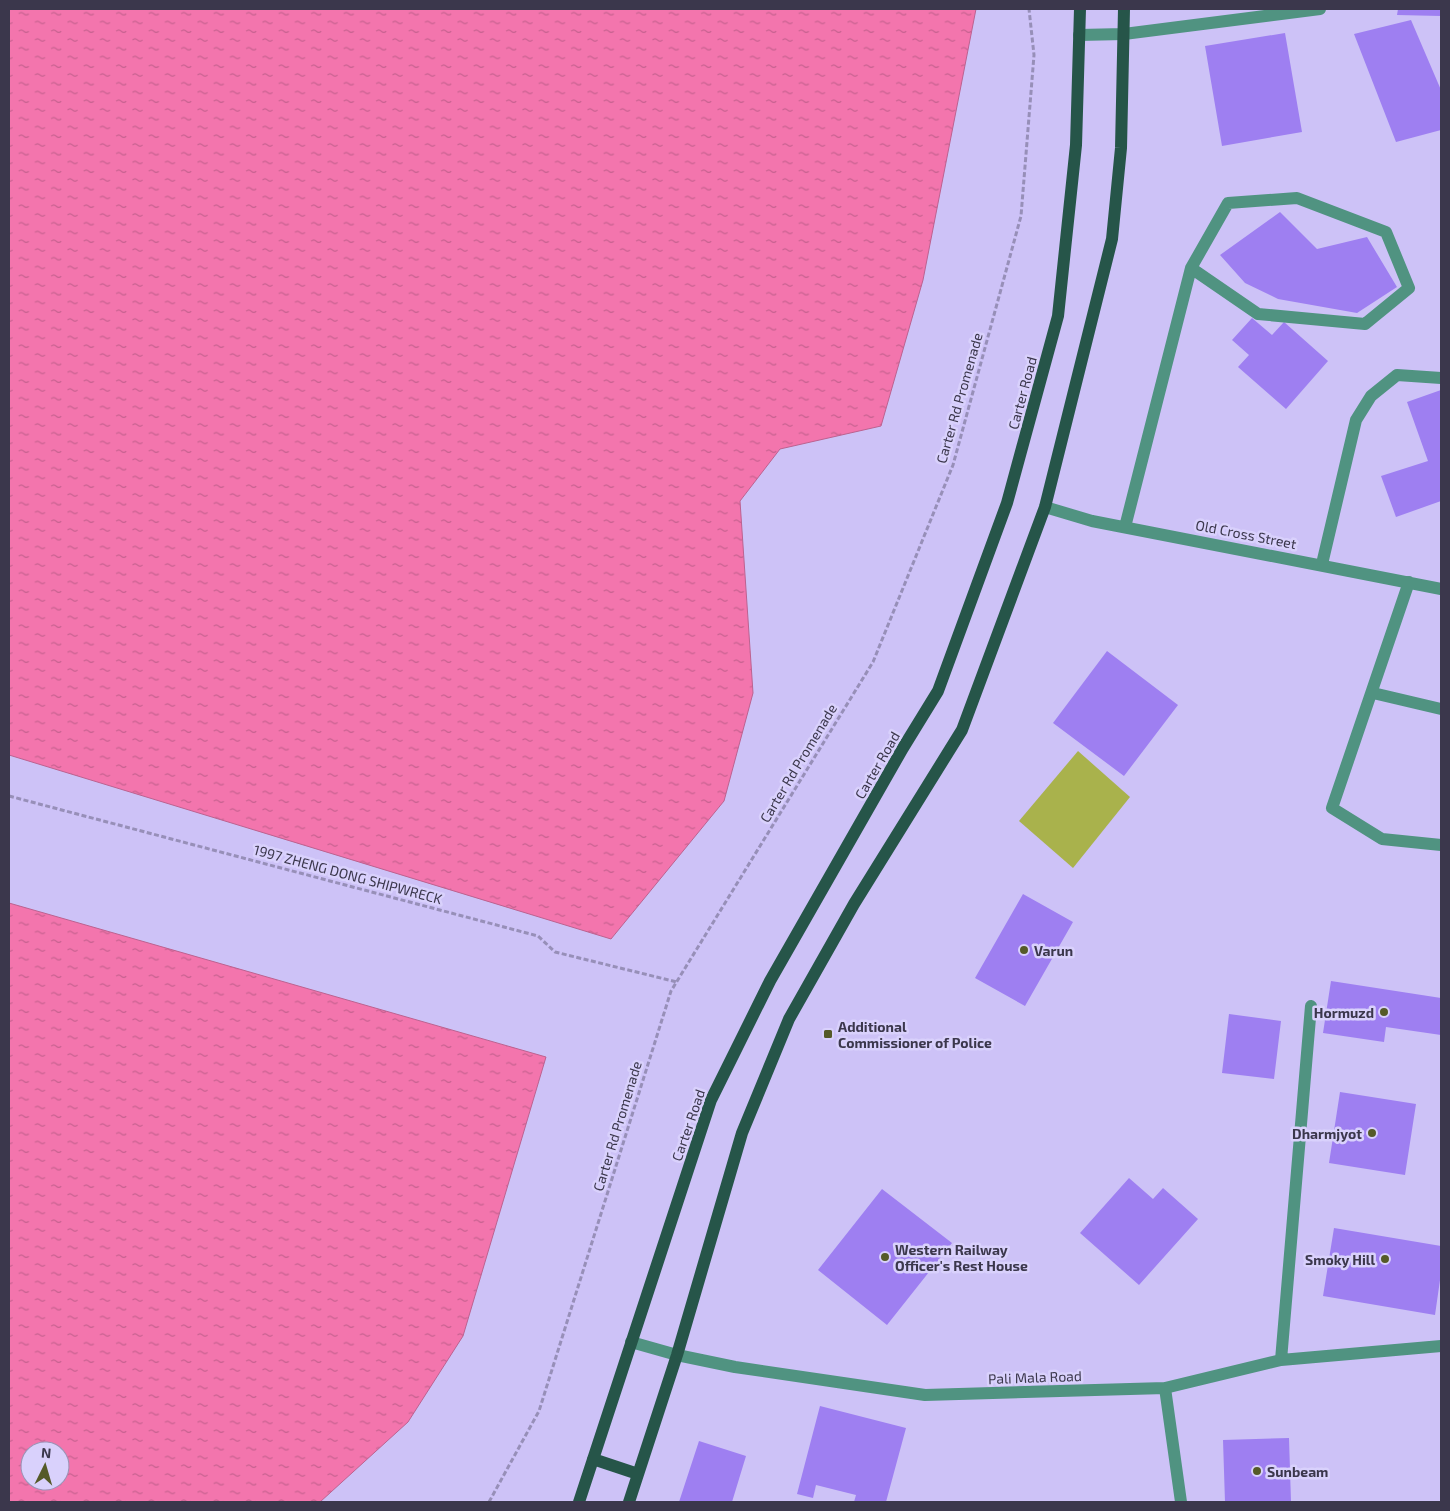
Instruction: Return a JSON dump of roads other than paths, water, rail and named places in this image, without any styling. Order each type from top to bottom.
[{"type":"main road","name":"Carter Road","points":[[579,1502],[711,1100],[770,981],[898,757],[938,691],[1008,503],[1058,316],[1076,145],[1080,9]]},
{"type":"main road","points":[[629,1502],[677,1355],[742,1133],[789,1019],[854,904],[962,730],[1045,507],[1112,239],[1121,148],[1124,9]]},
{"type":"main road","points":[[593,1459],[638,1474]]},
{"type":"street","points":[[1079,36],[1124,34],[1320,9]]},
{"type":"street","points":[[1125,527],[1191,268],[1228,202],[1297,198],[1386,232],[1409,288],[1365,324],[1258,314],[1191,268]]},
{"type":"street","points":[[1322,564],[1356,420],[1371,396],[1397,375],[1441,378]]},
{"type":"street","name":"Old Cross Street","points":[[1045,507],[1092,521],[1322,564],[1441,589]]},
{"type":"street","points":[[1409,582],[1373,693],[1332,808],[1382,838],[1441,845]]},
{"type":"street","points":[[1373,693],[1441,708]]},
{"type":"street","points":[[1281,1360],[1311,1006]]},
{"type":"street","name":"Pali Mala Road","points":[[632,1342],[677,1355],[735,1368],[925,1395],[1165,1388],[1281,1360],[1441,1346]]},
{"type":"street","points":[[1165,1388],[1181,1502]]},
{"type":"water","points":[[9,9],[976,9],[923,280],[881,426],[780,449],[740,501],[753,693],[724,801],[611,939],[9,755]]},
{"type":"water","points":[[9,903],[546,1057],[463,1336],[408,1422],[320,1502],[9,1502]]},
{"type":"place","name":"Varun","points":[[1024,950]]},
{"type":"place","name":"Hormuzd","points":[[1384,1012]]},
{"type":"place","name":"Additional Commissioner of Police","points":[[828,1034]]},
{"type":"place","name":"Dharmjyot","points":[[1372,1133]]},
{"type":"place","name":"Western Railway Officer's Rest House","points":[[885,1257]]},
{"type":"place","name":"Smoky Hill","points":[[1385,1259]]},
{"type":"place","name":"Sunbeam","points":[[1257,1471]]}]
